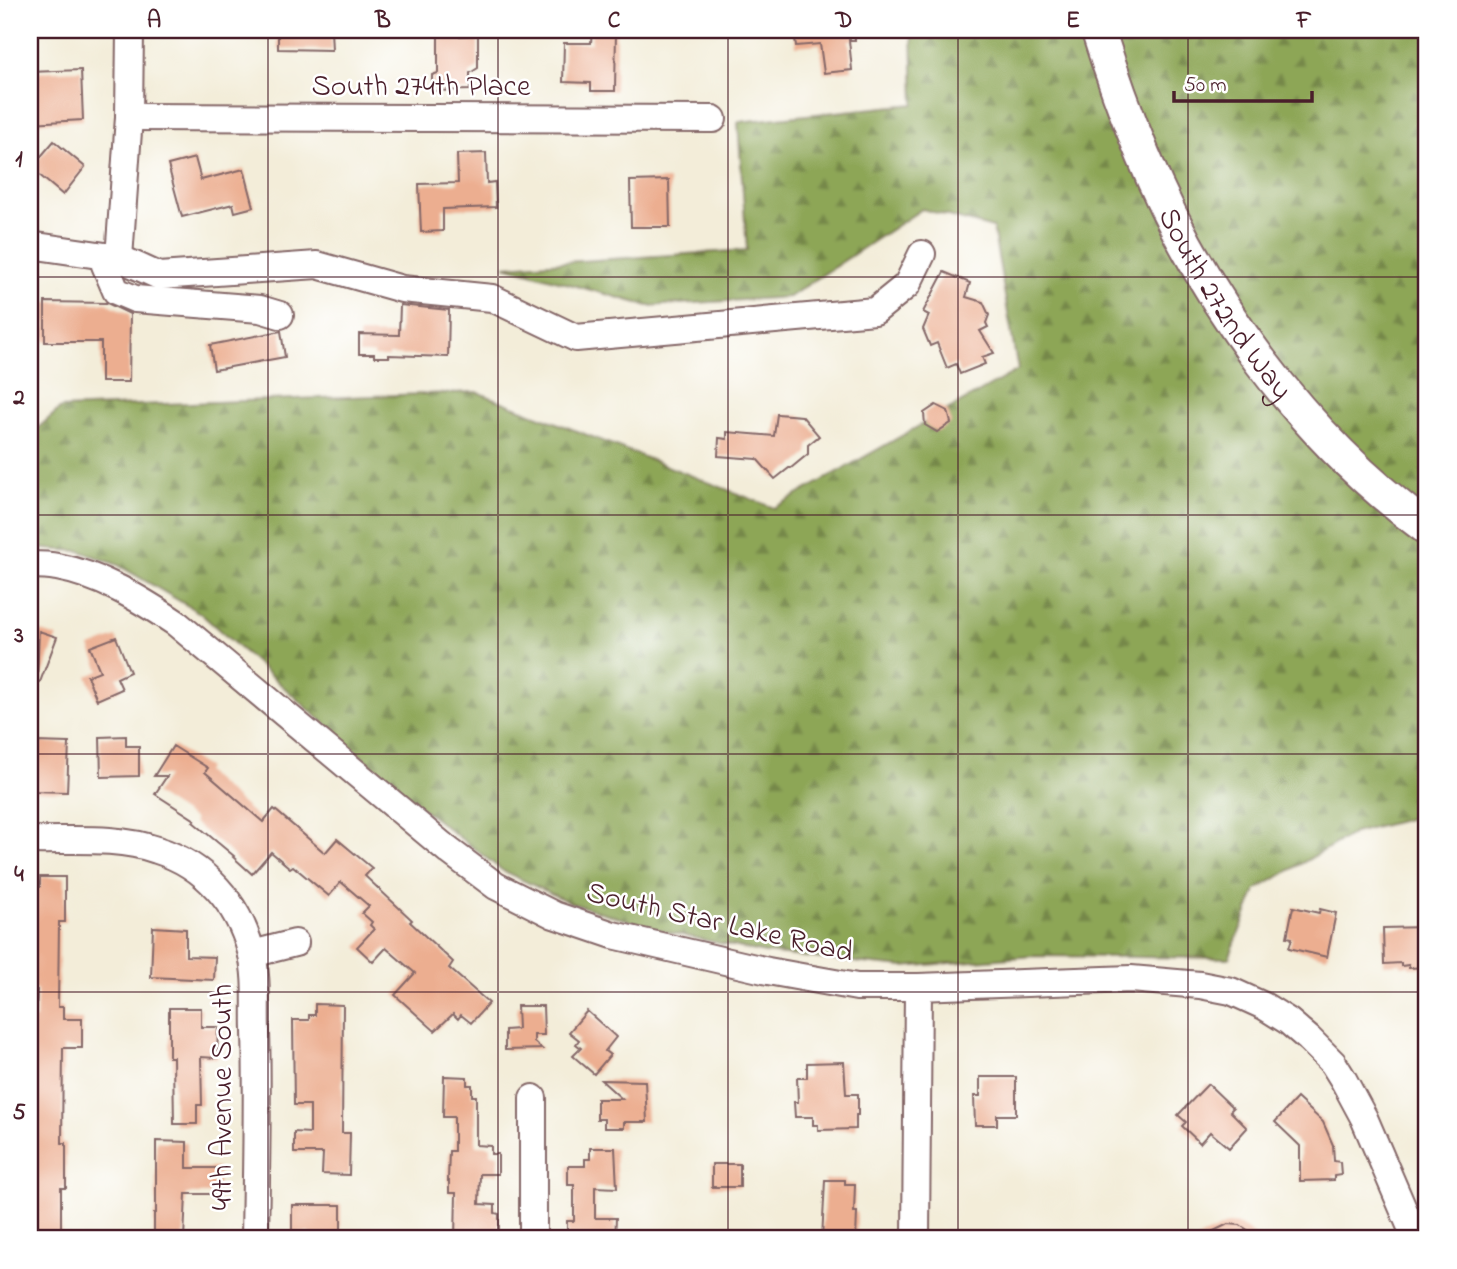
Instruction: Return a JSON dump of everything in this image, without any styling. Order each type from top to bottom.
[{"type":"main road","name":"South 272nd Way","points":[[1098,30],[1143,155],[1183,238],[1227,313],[1259,360],[1324,435],[1365,477],[1427,528]]},
{"type":"street","points":[[130,30],[129,117],[112,257],[105,265],[116,291],[135,299],[260,309],[280,315]]},
{"type":"street","name":"South 274th Place","points":[[129,117],[713,119]]},
{"type":"street","points":[[30,245],[112,257],[159,276],[317,265],[402,289],[492,298],[576,338],[875,311],[907,285],[922,254]]},
{"type":"street","name":"South Star Lake Road","points":[[30,565],[57,567],[100,580],[137,597],[176,623],[448,850],[496,886],[554,915],[613,935],[768,971],[857,987],[918,988],[1131,979],[1200,985],[1231,992],[1264,1006],[1309,1039],[1333,1063],[1364,1118],[1416,1239]]},
{"type":"street","name":"49th Avenue South","points":[[30,840],[110,841],[159,850],[186,863],[211,881],[221,891],[240,921],[252,954],[257,1058],[255,1239]]},
{"type":"street","name":"49th Avenue South","points":[[252,954],[295,943]]},
{"type":"street","points":[[916,1239],[918,988]]},
{"type":"street","points":[[533,1098],[533,1239]]},
{"type":"green space","points":[[912,30],[1427,30],[1427,814],[1354,833],[1256,890],[1229,958],[1034,956],[903,967],[765,953],[663,931],[571,903],[503,871],[411,800],[200,613],[118,565],[80,551],[30,548],[30,435],[61,408],[477,392],[774,508],[1018,370],[993,228],[922,209],[789,297],[648,306],[505,266],[747,250],[738,122],[914,104]]},
{"type":"building","points":[[278,30],[331,30],[332,50],[278,49]]},
{"type":"building","points":[[459,30],[459,36],[478,35],[478,68],[470,73],[470,90],[432,91],[432,75],[438,73],[438,31]]},
{"type":"building","points":[[592,30],[616,30],[615,91],[591,91],[591,83],[563,82],[564,43],[591,43]]},
{"type":"building","points":[[794,30],[854,30],[855,40],[849,40],[852,70],[824,73],[820,44],[796,46]]},
{"type":"building","points":[[81,70],[83,120],[30,123],[30,72]]},
{"type":"building","points":[[54,141],[85,167],[63,195],[31,168]]},
{"type":"building","points":[[486,153],[487,183],[495,182],[496,207],[443,209],[443,231],[421,232],[419,184],[458,183],[457,154]]},
{"type":"building","points":[[195,158],[201,180],[244,169],[254,207],[235,212],[233,204],[182,217],[168,165]]},
{"type":"building","points":[[669,180],[670,227],[631,227],[630,181]]},
{"type":"building","points":[[944,272],[970,283],[966,297],[983,302],[989,315],[986,323],[988,327],[980,331],[994,353],[982,357],[985,364],[960,374],[956,364],[947,368],[937,343],[930,346],[923,329],[929,315],[923,312]]},
{"type":"building","points":[[45,302],[107,303],[130,314],[129,382],[101,382],[101,342],[45,342]]},
{"type":"building","points":[[400,305],[449,310],[448,357],[374,357],[374,354],[359,354],[359,334],[399,335]]},
{"type":"building","points":[[281,331],[285,357],[214,370],[210,345]]},
{"type":"building","points":[[936,405],[948,411],[951,423],[937,432],[925,425],[924,413]]},
{"type":"building","points":[[777,414],[802,416],[819,436],[808,445],[808,454],[791,468],[775,479],[757,459],[718,456],[719,438],[727,439],[727,432],[774,436]]},
{"type":"building","points":[[39,631],[57,637],[40,682],[37,681]]},
{"type":"building","points":[[116,637],[130,672],[117,678],[122,689],[97,700],[87,676],[100,671],[90,647]]},
{"type":"building","points":[[126,736],[126,746],[139,746],[139,776],[101,777],[100,737]]},
{"type":"building","points":[[35,742],[69,743],[67,792],[30,791],[30,770],[34,771]]},
{"type":"building","points":[[173,746],[208,768],[205,772],[263,822],[274,809],[325,853],[337,839],[372,868],[365,876],[453,962],[449,968],[489,1003],[471,1023],[461,1015],[458,1019],[453,1014],[435,1031],[395,995],[415,973],[386,948],[373,962],[357,947],[374,929],[370,925],[372,922],[362,913],[369,906],[341,882],[329,896],[293,866],[290,868],[271,852],[252,874],[193,822],[195,820],[155,794],[167,776],[154,776]]},
{"type":"building","points":[[40,877],[65,877],[65,922],[59,922],[58,1007],[63,1007],[63,1019],[82,1019],[82,1048],[63,1048],[62,1143],[66,1143],[66,1188],[61,1188],[61,1239],[30,1239],[30,1158],[31,1142],[35,1142],[35,1110],[30,1110],[30,1027],[33,1019],[36,1019],[37,990],[30,990],[30,892],[31,887],[40,887]]},
{"type":"building","points":[[1293,907],[1319,913],[1320,909],[1336,913],[1327,957],[1289,948],[1292,938],[1287,937]]},
{"type":"building","points":[[153,927],[186,929],[186,956],[215,957],[214,980],[151,977]]},
{"type":"building","points":[[1427,927],[1427,967],[1409,968],[1409,965],[1401,966],[1401,963],[1384,964],[1383,928]]},
{"type":"building","points":[[315,1004],[343,1005],[342,1133],[350,1133],[349,1175],[322,1174],[323,1153],[294,1153],[294,1132],[310,1133],[310,1105],[294,1105],[293,1020],[309,1020],[309,1015],[315,1015]]},
{"type":"building","points":[[517,1006],[543,1006],[544,1035],[534,1035],[534,1042],[542,1049],[505,1050],[505,1030],[518,1029]]},
{"type":"building","points":[[169,1008],[201,1008],[201,1027],[218,1027],[217,1058],[201,1057],[202,1105],[197,1105],[197,1124],[174,1124],[173,1057],[169,1057]]},
{"type":"building","points":[[587,1011],[616,1037],[605,1051],[610,1055],[594,1074],[573,1056],[581,1048],[576,1044],[579,1040],[569,1032]]},
{"type":"building","points":[[844,1062],[846,1094],[858,1094],[856,1129],[818,1130],[818,1125],[813,1125],[813,1117],[795,1117],[794,1102],[798,1102],[797,1078],[807,1078],[807,1063]]},
{"type":"building","points":[[444,1076],[467,1077],[467,1085],[472,1085],[472,1096],[476,1096],[476,1145],[491,1146],[491,1154],[498,1154],[498,1174],[480,1174],[479,1204],[495,1205],[495,1213],[499,1214],[499,1233],[487,1233],[487,1239],[455,1239],[456,1193],[449,1193],[448,1181],[449,1151],[454,1151],[454,1117],[443,1117]]},
{"type":"building","points":[[980,1077],[1016,1077],[1016,1115],[997,1115],[997,1125],[975,1125],[974,1096],[980,1096]]},
{"type":"building","points":[[601,1080],[645,1081],[647,1122],[624,1122],[624,1128],[604,1128],[604,1119],[597,1119],[597,1099],[622,1099]]},
{"type":"building","points":[[1208,1084],[1233,1108],[1230,1111],[1247,1128],[1229,1148],[1210,1132],[1200,1143],[1182,1126],[1186,1122],[1178,1115]]},
{"type":"building","points":[[1297,1098],[1323,1122],[1333,1145],[1334,1161],[1340,1162],[1341,1175],[1334,1176],[1334,1180],[1300,1181],[1300,1146],[1275,1122]]},
{"type":"building","points":[[156,1141],[187,1142],[187,1168],[218,1168],[218,1194],[186,1194],[184,1239],[154,1239]]},
{"type":"building","points":[[590,1148],[615,1148],[617,1188],[595,1187],[595,1218],[616,1218],[615,1239],[567,1239],[567,1221],[574,1221],[574,1185],[568,1185],[568,1166],[585,1166],[585,1159],[590,1159]]},
{"type":"building","points":[[712,1164],[740,1164],[740,1187],[712,1187]]},
{"type":"building","points":[[825,1180],[845,1180],[845,1184],[855,1184],[856,1239],[822,1239]]},
{"type":"building","points":[[292,1205],[341,1205],[341,1239],[309,1239],[309,1233],[292,1233]]},
{"type":"building","points":[[1228,1224],[1240,1225],[1261,1239],[1197,1239]]}]
